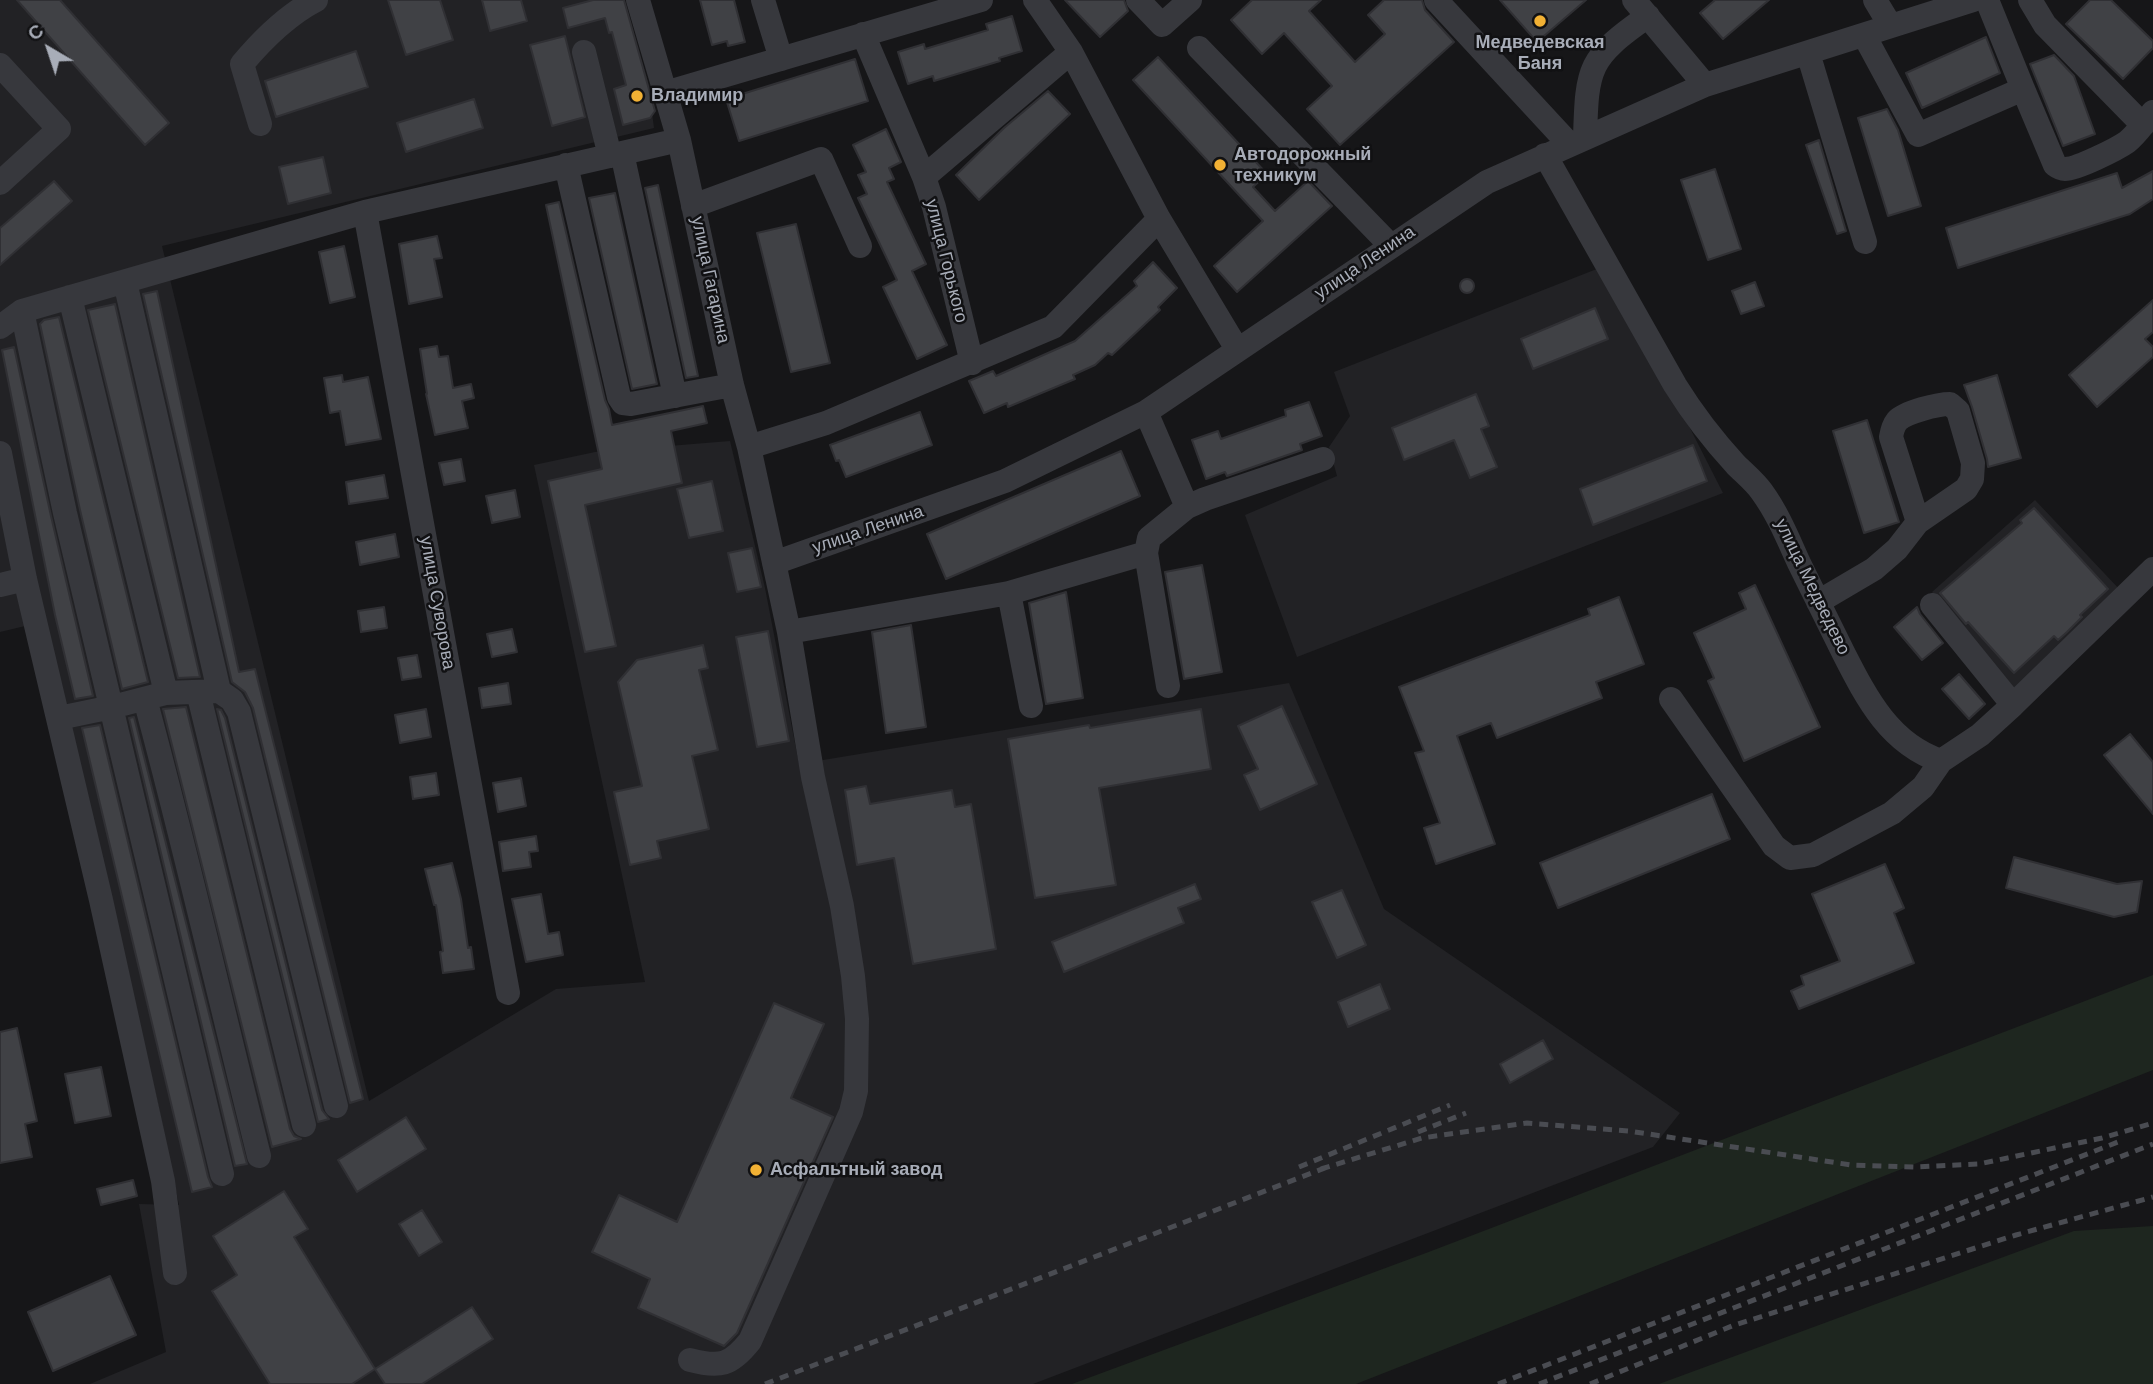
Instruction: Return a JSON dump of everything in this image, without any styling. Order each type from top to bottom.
[{"type":"street","points":[[260,124],[242,64],[262,40],[303,7],[316,0]]},
{"type":"street","name":"улица Гагарина","points":[[638,0],[679,140],[789,632],[813,777],[842,906],[857,1019],[856,1091],[851,1112],[750,1341],[739,1356],[715,1366],[690,1360]]},
{"type":"street","points":[[763,0],[781,60]]},
{"type":"street","points":[[1035,0],[1071,52],[1159,219],[1237,349]]},
{"type":"street","points":[[1138,0],[1162,26],[1190,0]]},
{"type":"street","points":[[1436,0],[1578,141]]},
{"type":"street","points":[[1875,0],[1890,26]]},
{"type":"street","name":"улица Ленина","points":[[774,563],[1005,481],[1146,412],[1487,182],[1705,85],[1973,0]]},
{"type":"street","points":[[1987,0],[2055,165],[2067,170],[2127,142],[2150,116],[2045,25],[2029,0]]},
{"type":"street","points":[[665,93],[972,1]]},
{"type":"street","points":[[1578,141],[1589,78],[1598,58],[1641,8],[1705,85]]},
{"type":"street","points":[[863,34],[924,177]]},
{"type":"street","points":[[1864,35],[1918,135],[2023,89]]},
{"type":"street","points":[[1199,48],[1391,246]]},
{"type":"street","points":[[584,52],[616,154],[675,396]]},
{"type":"street","name":"улица Горького","points":[[972,363],[934,207],[924,177],[1071,52]]},
{"type":"street","points":[[1808,53],[1866,242]]},
{"type":"street","points":[[0,65],[59,129],[0,183]]},
{"type":"street","points":[[0,327],[22,312],[365,212],[679,140]]},
{"type":"street","name":"улица Медведево","points":[[1545,155],[1694,416],[1761,491],[1777,516],[1818,602],[1876,712],[1907,744],[1927,757],[1941,761]]},
{"type":"street","points":[[694,206],[821,159],[860,246]]},
{"type":"street","points":[[566,165],[618,397],[623,403],[631,404],[732,385]]},
{"type":"street","name":"улица Суворова","points":[[365,212],[508,993]]},
{"type":"street","points":[[749,447],[826,423],[1053,327],[1159,219]]},
{"type":"street","points":[[125,282],[209,691],[304,1125]]},
{"type":"street","points":[[70,297],[155,696],[172,799],[202,931],[259,1156]]},
{"type":"street","points":[[22,312],[65,513],[222,1174]]},
{"type":"street","points":[[1818,602],[1874,569],[1897,549],[1918,522],[1966,489],[1972,479],[1973,463],[1958,411],[1950,404],[1938,404],[1898,419],[1893,427],[1891,437],[1918,522]]},
{"type":"street","points":[[1146,412],[1187,507]]},
{"type":"street","points":[[1168,686],[1146,553],[1149,538],[1187,507],[1323,459]]},
{"type":"street","points":[[1,460],[7,524],[25,579],[59,718],[163,1181],[175,1273]]},
{"type":"street","points":[[789,632],[1009,593],[1146,553]]},
{"type":"street","points":[[1671,699],[1774,846],[1790,858],[1813,855],[1892,813],[1923,787],[1941,761],[1980,735],[2153,569]]},
{"type":"street","points":[[0,584],[25,579]]},
{"type":"street","points":[[1009,593],[1031,706]]},
{"type":"street","points":[[1932,605],[2013,705]]},
{"type":"street","points":[[59,718],[155,696],[209,691],[232,700],[239,712],[336,1106]]},
{"type":"shaded area","points":[[0,0],[624,0],[648,82],[654,128],[162,246],[369,1101],[556,989],[645,982],[534,465],[595,452],[730,441],[765,588],[799,764],[1289,683],[1384,909],[1680,1113],[1653,1147],[1033,1384],[90,1384],[166,1352],[139,1204],[179,1205],[46,621],[0,632]]},
{"type":"shaded area","points":[[1607,265],[1723,493],[1297,657],[1245,515],[1337,476],[1329,447],[1350,416],[1334,372]]},
{"type":"shaded area","points":[[2035,500],[2122,592],[2014,690],[1932,592]]},
{"type":"shaded area","points":[[2153,975],[2153,1070],[1356,1384],[1072,1384],[1426,1253]]},
{"type":"shaded area","points":[[2153,1226],[2153,1384],[1659,1384],[2074,1231]]},
{"type":"building","points":[[17,0],[60,0],[169,123],[145,145]]},
{"type":"building","points":[[388,0],[440,0],[453,40],[406,55]]},
{"type":"building","points":[[482,0],[521,0],[527,21],[490,31]]},
{"type":"building","points":[[593,0],[624,0],[655,111],[650,118],[623,125],[614,89],[626,85],[612,32],[609,33],[605,18],[568,28],[563,8]]},
{"type":"building","points":[[700,0],[734,0],[745,42],[728,46],[727,41],[712,45]]},
{"type":"building","points":[[1065,0],[1124,0],[1128,11],[1100,37]]},
{"type":"building","points":[[1252,0],[1321,0],[1309,11],[1355,62],[1385,34],[1368,15],[1384,0],[1422,0],[1425,10],[1454,42],[1340,145],[1307,109],[1332,86],[1284,33],[1262,54],[1231,20]]},
{"type":"building","name":"Медведевская Баня","points":[[1500,0],[1586,0],[1537,42]]},
{"type":"building","points":[[1715,0],[1769,0],[1723,39],[1700,13]]},
{"type":"building","points":[[2090,0],[2111,0],[2153,41],[2153,48],[2123,79],[2066,24]]},
{"type":"building","points":[[1012,16],[1022,51],[999,58],[1000,61],[934,81],[933,76],[908,84],[898,52],[924,44],[925,49],[988,30],[986,24]]},
{"type":"building","points":[[565,36],[585,117],[552,126],[530,45]]},
{"type":"building","points":[[1986,37],[2000,73],[1922,108],[1906,73]]},
{"type":"building","points":[[356,51],[368,87],[276,117],[265,81]]},
{"type":"building","points":[[2054,55],[2074,76],[2095,134],[2063,146],[2030,64]]},
{"type":"building","points":[[1158,57],[1267,174],[1253,187],[1275,211],[1308,181],[1332,206],[1237,292],[1214,266],[1263,221],[1133,80]]},
{"type":"building","points":[[855,59],[868,101],[739,141],[726,99]]},
{"type":"building","points":[[1048,91],[1070,114],[979,200],[956,175],[1004,128]]},
{"type":"building","points":[[474,99],[483,128],[406,152],[397,123]]},
{"type":"building","points":[[1887,109],[1898,130],[1921,206],[1888,216],[1858,118]]},
{"type":"building","points":[[886,129],[901,162],[889,168],[894,179],[887,182],[926,264],[912,271],[947,345],[917,359],[883,287],[897,280],[858,198],[867,194],[858,175],[866,172],[853,145]]},
{"type":"building","points":[[1819,140],[1846,231],[1837,234],[1806,145]]},
{"type":"building","points":[[323,157],[331,193],[288,204],[279,167]]},
{"type":"building","points":[[1715,169],[1741,249],[1708,260],[1681,180]]},
{"type":"building","points":[[2153,171],[2153,199],[2130,214],[1958,268],[1946,228],[2117,173],[2122,188]]},
{"type":"building","points":[[54,181],[72,201],[0,265],[0,228]]},
{"type":"building","points":[[658,185],[698,376],[686,378],[645,188]]},
{"type":"building","points":[[615,193],[657,384],[632,389],[589,198]]},
{"type":"building","points":[[559,202],[612,425],[703,406],[707,423],[671,431],[682,483],[585,505],[616,646],[585,652],[548,481],[602,469],[546,205]]},
{"type":"building","points":[[796,224],[830,363],[791,372],[757,233]]},
{"type":"building","points":[[437,236],[442,258],[434,259],[442,297],[409,304],[399,244]]},
{"type":"building","points":[[344,246],[355,297],[330,303],[319,252]]},
{"type":"building","points":[[1153,262],[1177,288],[1158,307],[1160,310],[1112,355],[1108,353],[1095,365],[1073,375],[1075,379],[1008,407],[1007,403],[984,413],[969,381],[993,371],[996,376],[1075,341],[1137,286],[1134,281]]},
{"type":"building","points":[[1464,279],[1470,279],[1474,286],[1470,293],[1464,293],[1460,289],[1460,283]]},
{"type":"building","points":[[1755,282],[1764,306],[1741,314],[1732,291]]},
{"type":"building","points":[[157,291],[239,672],[255,669],[363,1099],[350,1103],[253,708],[245,692],[232,682],[143,294]]},
{"type":"building","points":[[2153,300],[2153,332],[2145,339],[2153,347],[2153,357],[2097,407],[2069,375]]},
{"type":"building","points":[[115,304],[200,677],[178,678],[88,310]]},
{"type":"building","points":[[1595,308],[1608,339],[1533,369],[1521,339]]},
{"type":"building","points":[[59,317],[148,682],[122,689],[40,324],[44,320]]},
{"type":"building","points":[[437,346],[439,357],[448,356],[453,388],[471,384],[474,398],[462,401],[468,428],[435,435],[420,349]]},
{"type":"building","points":[[14,347],[93,696],[75,699],[55,615],[2,350]]},
{"type":"building","points":[[342,375],[343,382],[368,377],[381,439],[346,445],[340,411],[330,413],[324,378]]},
{"type":"building","points":[[1997,375],[2021,458],[1988,467],[1964,385]]},
{"type":"building","points":[[1476,394],[1489,426],[1481,429],[1497,467],[1470,478],[1454,440],[1404,460],[1392,428]]},
{"type":"building","points":[[1309,402],[1322,436],[1300,444],[1302,450],[1227,476],[1225,472],[1206,479],[1192,440],[1218,431],[1221,439],[1286,416],[1285,410]]},
{"type":"building","points":[[920,412],[932,445],[846,477],[830,445]]},
{"type":"building","points":[[1867,420],[1899,522],[1864,533],[1833,431]]},
{"type":"building","points":[[1693,445],[1707,481],[1593,525],[1580,489]]},
{"type":"building","points":[[1121,451],[1140,496],[946,579],[927,534]]},
{"type":"building","points":[[461,459],[465,481],[444,485],[439,463]]},
{"type":"building","points":[[384,475],[388,498],[349,504],[346,482]]},
{"type":"building","points":[[712,481],[723,531],[689,538],[677,489]]},
{"type":"building","points":[[515,490],[520,517],[492,523],[486,496]]},
{"type":"building","points":[[2034,508],[2108,589],[2080,615],[2082,617],[2067,632],[2058,640],[2054,636],[2014,673],[1940,593],[2022,523],[2020,520]]},
{"type":"building","points":[[395,534],[399,557],[360,565],[356,542]]},
{"type":"building","points":[[752,548],[761,587],[737,592],[728,553]]},
{"type":"building","points":[[1202,565],[1222,672],[1184,679],[1165,572]]},
{"type":"building","points":[[1755,585],[1820,727],[1744,761],[1708,681],[1714,678],[1694,633],[1746,609],[1739,593]]},
{"type":"building","points":[[1066,592],[1083,698],[1046,704],[1029,603]]},
{"type":"building","points":[[1619,597],[1644,664],[1596,682],[1602,698],[1497,738],[1491,723],[1457,736],[1495,844],[1436,864],[1424,828],[1440,823],[1415,753],[1424,751],[1399,687],[1590,615],[1588,609]]},
{"type":"building","points":[[384,607],[387,628],[361,632],[358,611]]},
{"type":"building","points":[[1917,607],[1943,643],[1922,660],[1894,627]]},
{"type":"building","points":[[911,625],[926,727],[886,733],[872,632]]},
{"type":"building","points":[[512,629],[517,652],[492,657],[487,634]]},
{"type":"building","points":[[768,631],[789,741],[757,747],[736,637]]},
{"type":"building","points":[[703,645],[708,668],[699,670],[718,750],[692,756],[709,829],[657,841],[661,858],[630,865],[614,792],[642,786],[618,682],[637,660]]},
{"type":"building","points":[[417,655],[421,677],[402,680],[398,658]]},
{"type":"building","points":[[1959,674],[1985,704],[1969,719],[1942,689]]},
{"type":"building","points":[[508,683],[511,704],[482,708],[479,688]]},
{"type":"building","points":[[1282,706],[1317,784],[1260,810],[1244,775],[1258,769],[1238,726]]},
{"type":"building","points":[[186,707],[290,1129],[294,1136],[301,1139],[272,1147],[163,709]]},
{"type":"building","points":[[217,709],[221,710],[225,718],[322,1110],[329,1119],[318,1122]]},
{"type":"building","points":[[426,709],[431,737],[400,743],[395,715]]},
{"type":"building","points":[[1201,709],[1211,769],[1099,788],[1116,885],[1035,898],[1008,739]]},
{"type":"building","points":[[134,717],[247,1164],[235,1166],[129,718]]},
{"type":"building","points":[[100,725],[212,1187],[192,1192],[82,728]]},
{"type":"building","points":[[2130,734],[2153,762],[2153,814],[2104,755]]},
{"type":"building","points":[[436,773],[439,795],[413,799],[410,777]]},
{"type":"building","points":[[521,778],[526,806],[498,812],[493,783]]},
{"type":"building","points":[[866,786],[870,804],[952,790],[955,807],[971,804],[996,949],[913,964],[894,858],[857,865],[845,790]]},
{"type":"building","points":[[1712,794],[1730,839],[1558,908],[1540,863]]},
{"type":"building","points":[[536,836],[538,851],[529,852],[531,867],[503,871],[499,842]]},
{"type":"building","points":[[2014,857],[2117,884],[2142,881],[2137,912],[2114,917],[2006,888]]},
{"type":"building","points":[[452,863],[474,969],[443,973],[440,952],[443,951],[436,905],[425,869]]},
{"type":"building","points":[[1885,864],[1904,908],[1894,913],[1914,963],[1799,1009],[1791,991],[1804,985],[1801,976],[1840,961],[1812,894]]},
{"type":"building","points":[[1195,884],[1201,899],[1178,908],[1184,923],[1064,972],[1052,942]]},
{"type":"building","points":[[1342,890],[1366,945],[1337,958],[1312,902]]},
{"type":"building","points":[[541,894],[548,934],[559,932],[563,955],[526,962],[512,899]]},
{"type":"building","points":[[1380,984],[1390,1009],[1348,1027],[1338,1002]]},
{"type":"building","name":"Асфальтный завод","points":[[774,1003],[824,1024],[791,1098],[833,1117],[737,1333],[724,1346],[638,1308],[650,1279],[592,1252],[619,1195],[677,1222]]},
{"type":"building","points":[[17,1028],[37,1121],[25,1124],[32,1157],[0,1163],[0,1032]]},
{"type":"building","points":[[1543,1040],[1553,1059],[1510,1083],[1500,1064]]},
{"type":"building","points":[[101,1067],[111,1116],[75,1123],[65,1074]]},
{"type":"building","points":[[406,1117],[426,1149],[357,1192],[338,1160]]},
{"type":"building","points":[[133,1180],[137,1196],[101,1205],[97,1189]]},
{"type":"building","points":[[284,1191],[308,1229],[294,1237],[375,1369],[352,1384],[270,1384],[212,1291],[237,1275],[213,1236]]},
{"type":"building","points":[[422,1210],[442,1242],[419,1256],[399,1224]]},
{"type":"building","points":[[110,1276],[136,1335],[53,1371],[28,1312]]},
{"type":"building","points":[[472,1307],[493,1339],[422,1384],[385,1384],[375,1369]]},
{"type":"railway","points":[[1299,1167],[1450,1105]]},
{"type":"railway","points":[[1418,1132],[1466,1113]]},
{"type":"railway","points":[[1321,1169],[1422,1138],[1527,1123],[1629,1131],[1851,1165],[1915,1167],[1979,1164],[2102,1138],[2153,1123]]},
{"type":"railway","points":[[1498,1384],[2118,1142]]},
{"type":"railway","points":[[1539,1384],[2153,1144]]},
{"type":"railway","points":[[765,1384],[1330,1166]]},
{"type":"railway","points":[[1590,1384],[1732,1326],[2016,1235],[2153,1197]]},
{"type":"place","name":"Медведевская Баня","points":[[1540,21]]},
{"type":"place","name":"Владимир","points":[[637,96]]},
{"type":"place","name":"Автодорожный техникум","points":[[1220,165]]},
{"type":"place","name":"Асфальтный завод","points":[[756,1170]]}]
